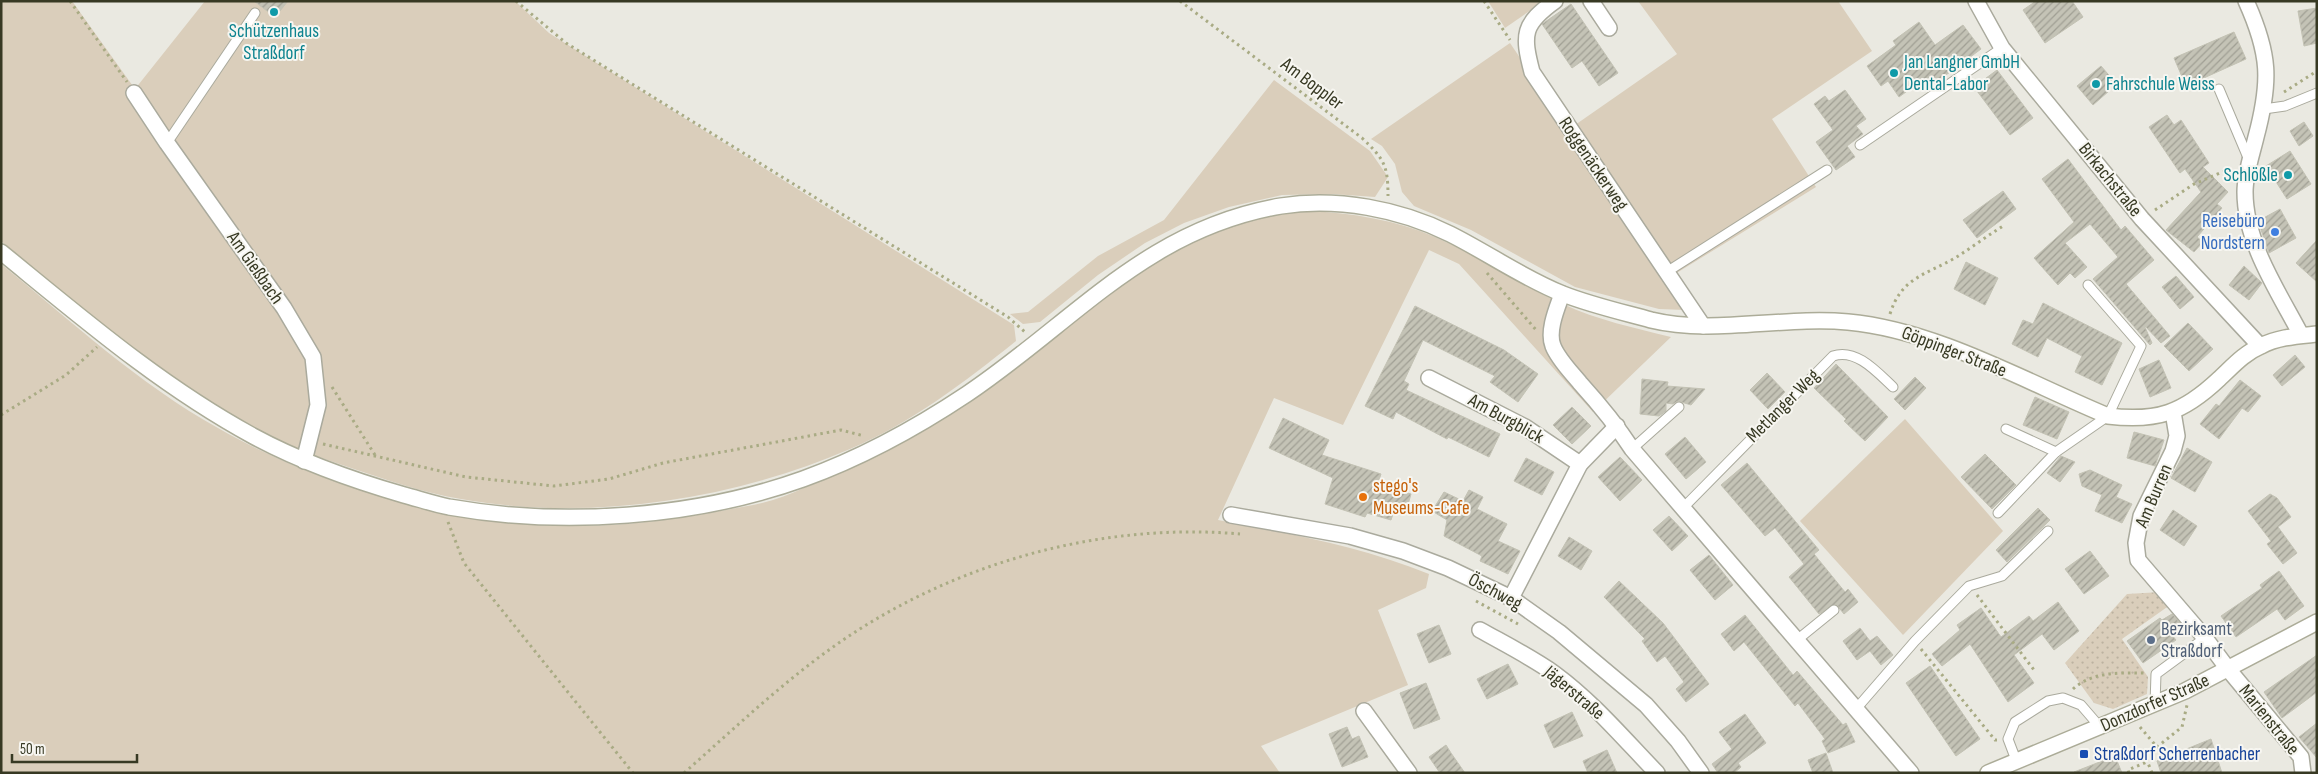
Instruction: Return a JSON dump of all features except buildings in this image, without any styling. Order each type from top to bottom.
[{"type":"street","name":"Roggenäckerweg","points":[[1555,1],[1536,15],[1527,29],[1527,53],[1532,72],[1665,273],[1703,326]]},
{"type":"street","points":[[1591,1],[1609,28]]},
{"type":"street","name":"Birkachstraße","points":[[1976,1],[2002,48],[2142,219],[2260,346]]},
{"type":"street","points":[[2246,1],[2264,45],[2267,76],[2264,106],[2250,161],[2245,191],[2248,228],[2301,335]]},
{"type":"street","name":"Am Gießbach","points":[[134,93],[167,143],[284,308],[313,357],[318,404],[304,461]]},
{"type":"street","name":"Göppinger Straße","points":[[1,252],[101,343],[147,370],[207,410],[258,439],[304,461],[447,514],[546,517],[611,516],[676,510],[738,498],[800,480],[848,461],[891,440],[971,391],[1126,270],[1163,247],[1217,223],[1253,212],[1288,205],[1326,203],[1388,211],[1445,231],[1562,294],[1662,322],[1703,326],[1793,320],[1845,322],[1886,327],[1945,346],[2108,416],[2134,419],[2172,412],[2194,402],[2239,360],[2260,346],[2280,339],[2317,334]]},
{"type":"street","points":[[1562,294],[1554,316],[1552,346],[1566,366],[1617,426],[1632,449],[1911,773]]},
{"type":"street","name":"Am Burgblick","points":[[1429,378],[1525,427],[1580,464]]},
{"type":"street","name":"Am Burren","points":[[2172,412],[2177,436],[2173,452],[2141,516],[2136,543],[2138,560],[2206,638],[2228,669]]},
{"type":"street","points":[[1511,598],[1580,464],[1617,426]]},
{"type":"street","name":"Öschweg","points":[[1231,515],[1331,532],[1403,551],[1448,568],[1511,598],[1559,632],[1646,704],[1678,741],[1701,773]]},
{"type":"street","name":"Donzdorfer Straße","points":[[1988,773],[2185,691],[2317,622]]},
{"type":"street","name":"Jägerstraße","points":[[1480,630],[1520,651],[1556,675],[1620,734],[1657,773]]},
{"type":"street","name":"Marienstraße","points":[[2228,669],[2301,758],[2304,773]]},
{"type":"street","points":[[1364,710],[1409,773]]},
{"type":"lane","points":[[167,143],[255,13]]},
{"type":"lane","points":[[1860,146],[2002,48]]},
{"type":"lane","points":[[2219,89],[2250,161]]},
{"type":"lane","points":[[2264,106],[2284,106],[2317,93]]},
{"type":"lane","points":[[1665,273],[1826,170]]},
{"type":"lane","points":[[1998,513],[2056,452],[2108,416],[2141,346],[2088,285]]},
{"type":"lane","name":"Metlanger Weg","points":[[1683,508],[1832,356],[1841,353],[1865,362],[1893,387]]},
{"type":"lane","points":[[1632,449],[1678,407]]},
{"type":"lane","points":[[2006,429],[2056,452]]},
{"type":"lane","points":[[1856,709],[1915,641],[1969,586],[2002,576],[2048,532]]},
{"type":"lane","points":[[1797,640],[1834,610]]},
{"type":"lane","points":[[2155,704],[2156,674],[2206,638]]},
{"type":"lane","points":[[2016,760],[2008,739],[2016,722],[2048,701],[2063,698],[2081,705],[2100,727]]},
{"type":"path","points":[[70,1],[134,93]]},
{"type":"path","points":[[516,1],[566,43],[1008,317],[1036,341]]},
{"type":"path","name":"Am Boppler","points":[[1180,1],[1362,138],[1377,152],[1389,177],[1388,211]]},
{"type":"path","points":[[1484,1],[1511,41]]},
{"type":"path","points":[[2264,106],[2317,71]]},
{"type":"path","points":[[2142,219],[2194,184],[2220,173]]},
{"type":"path","points":[[1886,327],[1900,292],[1914,279],[1954,258],[2003,226]]},
{"type":"path","points":[[1481,267],[1530,324],[1552,346]]},
{"type":"path","points":[[88,342],[101,343]]},
{"type":"path","points":[[101,343],[104,354]]},
{"type":"path","points":[[1,415],[66,375],[101,343]]},
{"type":"path","points":[[329,382],[376,456]]},
{"type":"path","points":[[309,441],[466,477],[554,486],[609,479],[663,463],[841,430],[891,440]]},
{"type":"path","points":[[447,514],[457,522]]},
{"type":"path","points":[[447,514],[464,563],[633,773]]},
{"type":"path","points":[[684,773],[796,674],[844,639],[911,599],[986,567],[1081,542],[1151,534],[1220,532],[1247,535]]},
{"type":"path","points":[[1969,586],[2034,670]]},
{"type":"path","points":[[1467,596],[1524,628]]},
{"type":"path","points":[[1915,641],[1995,740],[2008,739]]},
{"type":"path","points":[[2063,698],[2084,679],[2114,673],[2156,674]]},
{"type":"path","points":[[2152,773],[2144,753],[2157,747],[2182,728],[2188,710],[2185,691]]},
{"type":"path","points":[[2130,715],[2157,747]]},
{"type":"path","points":[[2129,773],[2128,770],[2147,762]]},
{"type":"shaded area","points":[[1,1],[72,1],[135,89],[205,1],[515,1],[549,33],[1014,325],[1016,341],[937,401],[873,439],[805,467],[757,482],[709,493],[659,502],[609,507],[509,506],[433,493],[338,464],[264,433],[218,408],[185,387],[91,317],[1,241]]},
{"type":"shaded area","points":[[1488,1],[1544,1],[1505,28]]},
{"type":"shaded area","points":[[1638,1],[1838,1],[1872,51],[1772,119],[1816,187],[1675,274],[1575,125],[1677,54]]},
{"type":"shaded area","points":[[1510,43],[1680,296],[1685,310],[1659,309],[1575,287],[1471,230],[1414,206],[1402,192],[1395,164],[1382,146],[1371,139]]},
{"type":"shaded area","points":[[1274,80],[1370,151],[1388,177],[1375,197],[1333,194],[1282,195],[1229,207],[1184,223],[1145,243],[1098,275],[1040,322],[1023,324],[1010,314],[1028,312],[1098,256],[1164,220]]},
{"type":"shaded area","points":[[1309,211],[1374,218],[1420,231],[1467,253],[1576,310],[1616,323],[1671,337],[1593,412],[1459,264],[1429,250],[1343,425],[1274,398],[1218,520],[1351,548],[1429,574],[1426,588],[1378,610],[1408,685],[1261,746],[1280,773],[1,773],[1,264],[106,351],[161,392],[218,428],[300,468],[391,500],[438,511],[485,520],[531,525],[594,526],[663,520],[766,502],[783,497],[835,475],[897,445],[975,397],[1006,375],[1097,301],[1161,257],[1195,239],[1230,225],[1260,218]]},
{"type":"shaded area","points":[[1905,419],[2003,531],[1903,635],[1800,521]]},
{"type":"shaded area","points":[[2161,592],[2170,605],[2122,639],[2148,677],[2147,694],[2113,709],[2094,703],[2065,663],[2127,594]]},
{"type":"place","name":"Schützenhaus Straßdorf","points":[[274,12]]},
{"type":"place","name":"Jan Langner GmbH Dental-Labor","points":[[1894,73]]},
{"type":"place","name":"Fahrschule Weiss","points":[[2096,84]]},
{"type":"place","name":"Schlößle","points":[[2288,175]]},
{"type":"place","name":"Reisebüro Nordstern","points":[[2275,232]]},
{"type":"place","name":"stego's Museums-Cafe","points":[[1363,497]]},
{"type":"place","name":"Bezirksamt Straßdorf","points":[[2151,640]]},
{"type":"place","name":"Straßdorf Scherrenbacher","points":[[2084,754]]}]
